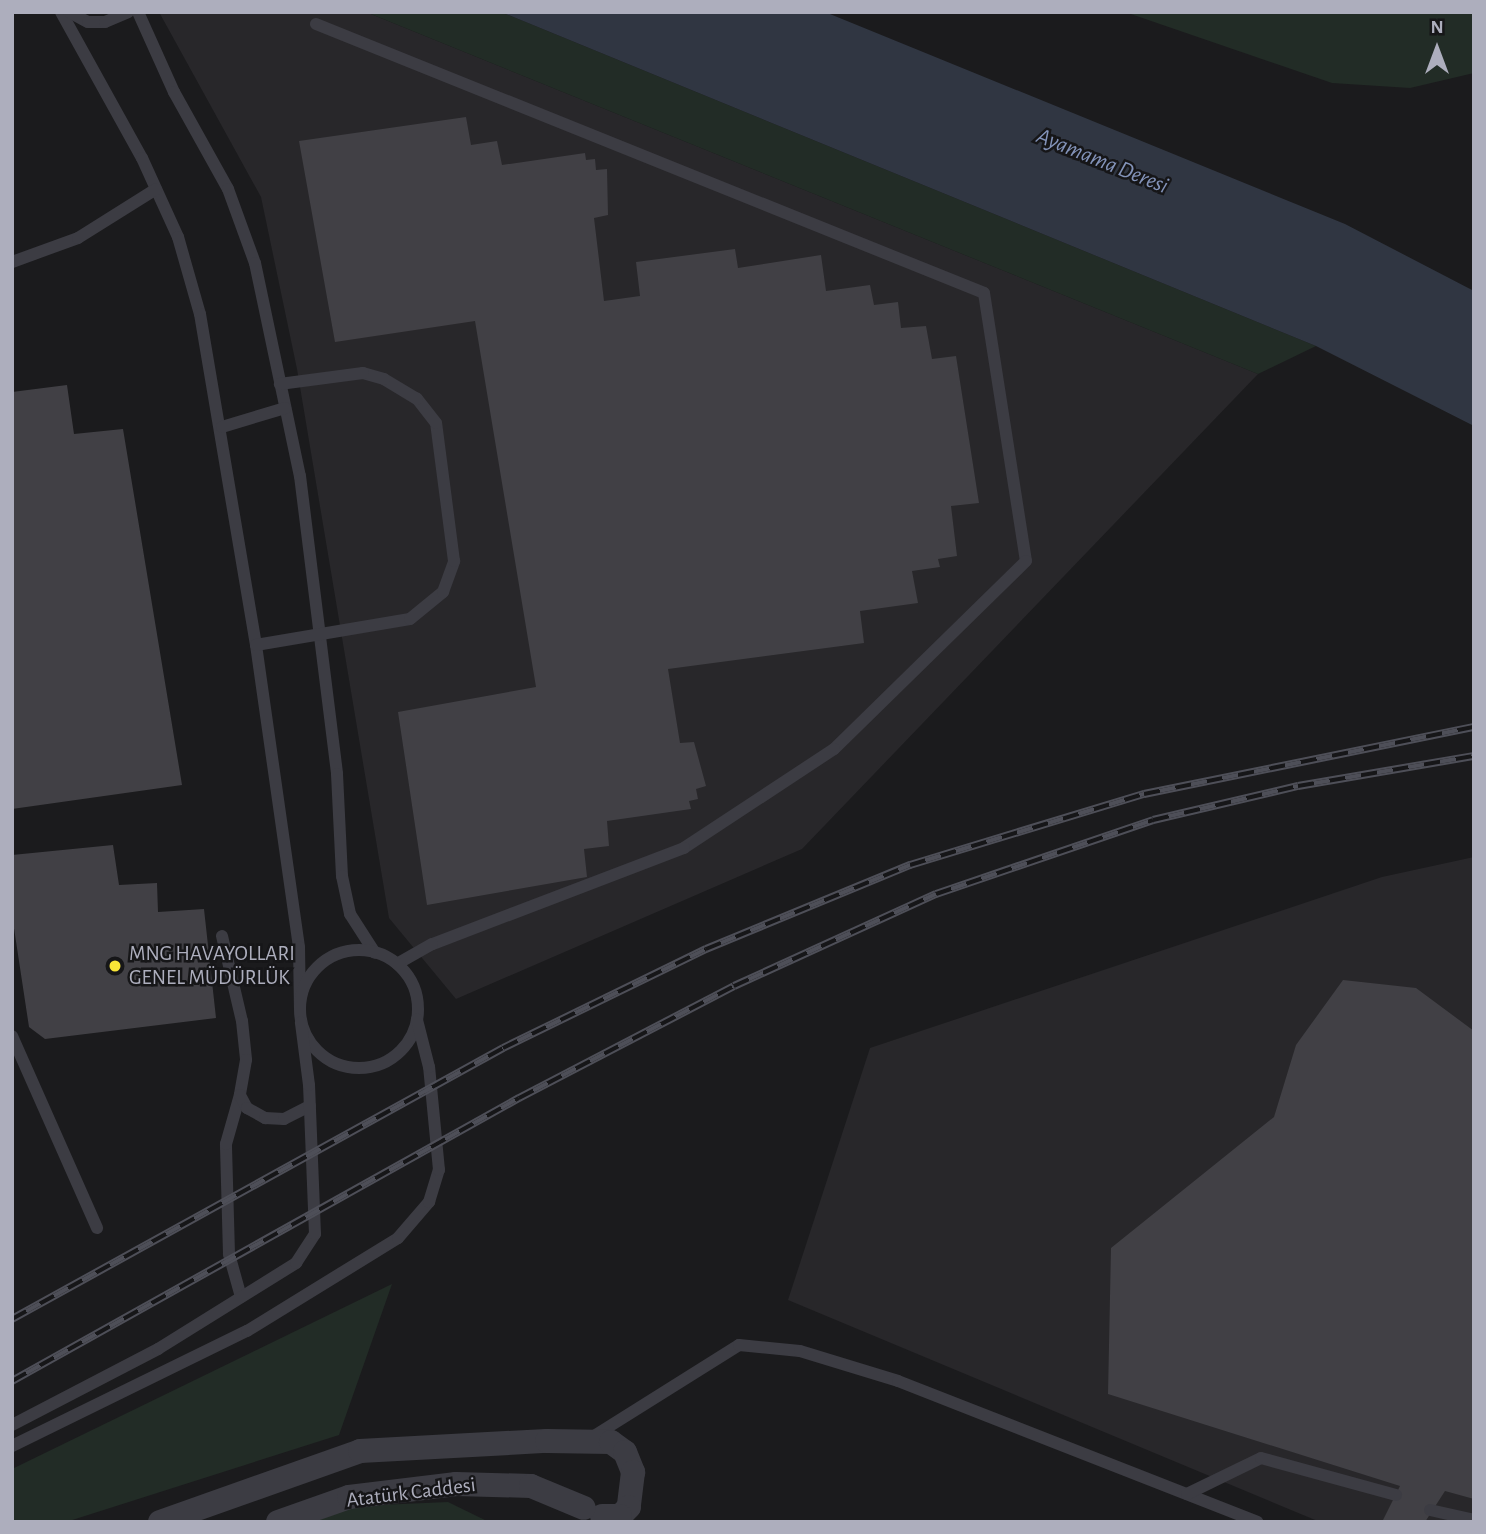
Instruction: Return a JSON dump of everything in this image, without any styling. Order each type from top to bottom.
[{"type":"street","points":[[160,1522],[360,1451],[474,1442],[611,1442],[625,1451],[633,1472],[629,1507],[620,1516],[601,1515]]},
{"type":"street","name":"Atatürk Caddesi","points":[[278,1522],[349,1497],[456,1484],[531,1486],[601,1515]]},
{"type":"lane","points":[[12,1425],[158,1349],[241,1297],[296,1262],[315,1234],[310,1106],[300,1007],[299,947],[222,427],[182,250],[156,189],[61,12]]},
{"type":"lane","points":[[69,12],[88,22],[105,22],[128,12]]},
{"type":"lane","points":[[138,12],[173,92],[228,189],[255,263],[300,476],[337,774],[342,876],[350,914],[375,953]]},
{"type":"lane","points":[[316,24],[984,293],[1026,561],[834,749],[684,849],[432,944],[397,964]]},
{"type":"lane","points":[[12,262],[78,238],[156,189]]},
{"type":"lane","points":[[256,645],[410,619],[443,592],[452,569],[453,546],[436,423],[405,389],[363,373],[280,384]]},
{"type":"lane","points":[[222,427],[285,408]]},
{"type":"lane","points":[[222,936],[242,1021],[246,1060],[240,1095],[226,1144],[229,1254],[241,1297]]},
{"type":"lane","points":[[12,1446],[247,1331],[398,1238],[429,1202],[439,1170],[429,1068],[417,1020],[415,989],[397,964],[375,953],[340,954],[324,962],[303,990],[300,1007]]},
{"type":"lane","points":[[302,1023],[323,1057],[361,1069],[398,1054],[411,1039],[417,1020]]},
{"type":"lane","points":[[12,1036],[97,1228]]},
{"type":"lane","points":[[240,1095],[247,1108],[265,1118],[284,1119],[310,1106]]},
{"type":"lane","points":[[583,1441],[619,1424],[739,1345],[800,1351],[898,1381],[1256,1522]]},
{"type":"lane","points":[[1187,1494],[1261,1458],[1396,1494]]},
{"type":"lane","points":[[1430,1510],[1474,1520]]},
{"type":"shaded area","points":[[159,12],[366,12],[1258,374],[802,849],[456,999],[389,918],[297,369],[261,197]]},
{"type":"shaded area","points":[[366,12],[501,12],[1316,346],[1258,374]]},
{"type":"shaded area","points":[[1125,12],[1474,12],[1474,73],[1410,88],[1332,83]]},
{"type":"shaded area","points":[[1474,857],[1474,1522],[1320,1522],[788,1300],[870,1048],[1382,877]]},
{"type":"shaded area","points":[[392,1284],[339,1435],[66,1522],[12,1522],[12,1469]]},
{"type":"shaded area","points":[[448,1502],[489,1522],[313,1522],[356,1506]]},
{"type":"water","name":"Ayamama Deresi","points":[[501,12],[825,12],[1345,224],[1474,291],[1474,426],[1316,346]]},
{"type":"building","points":[[466,117],[471,145],[497,141],[502,165],[585,153],[586,160],[595,159],[596,170],[607,169],[608,215],[594,218],[604,301],[640,296],[636,262],[735,249],[738,268],[821,255],[826,291],[870,285],[874,305],[898,302],[901,328],[926,326],[932,359],[956,356],[979,503],[951,506],[957,556],[938,559],[940,567],[912,571],[918,603],[860,611],[864,643],[668,669],[680,743],[694,742],[706,786],[696,789],[698,799],[689,801],[691,809],[607,821],[609,846],[584,849],[587,877],[427,905],[398,712],[536,687],[475,321],[335,342],[299,141]]},
{"type":"building","points":[[67,385],[74,434],[123,429],[182,785],[12,809],[12,392]]},
{"type":"building","name":"MNG HAVAYOLLARI GENEL MÜDÜRLÜK","points":[[113,845],[119,885],[157,883],[158,912],[204,909],[216,1018],[45,1039],[29,1027],[12,915],[12,855]]},
{"type":"building","points":[[1343,980],[1416,988],[1474,1031],[1474,1499],[1445,1491],[1425,1522],[1382,1522],[1400,1486],[1108,1394],[1111,1248],[1274,1117],[1296,1045]]},
{"type":"railway","points":[[12,1319],[503,1048],[706,949],[910,865],[1144,794],[1474,727]]},
{"type":"railway","points":[[12,1381],[519,1098],[734,986],[936,894],[1153,820],[1298,786],[1474,756]]},
{"type":"place","name":"MNG HAVAYOLLARI GENEL MÜDÜRLÜK","points":[[115,966]]}]
